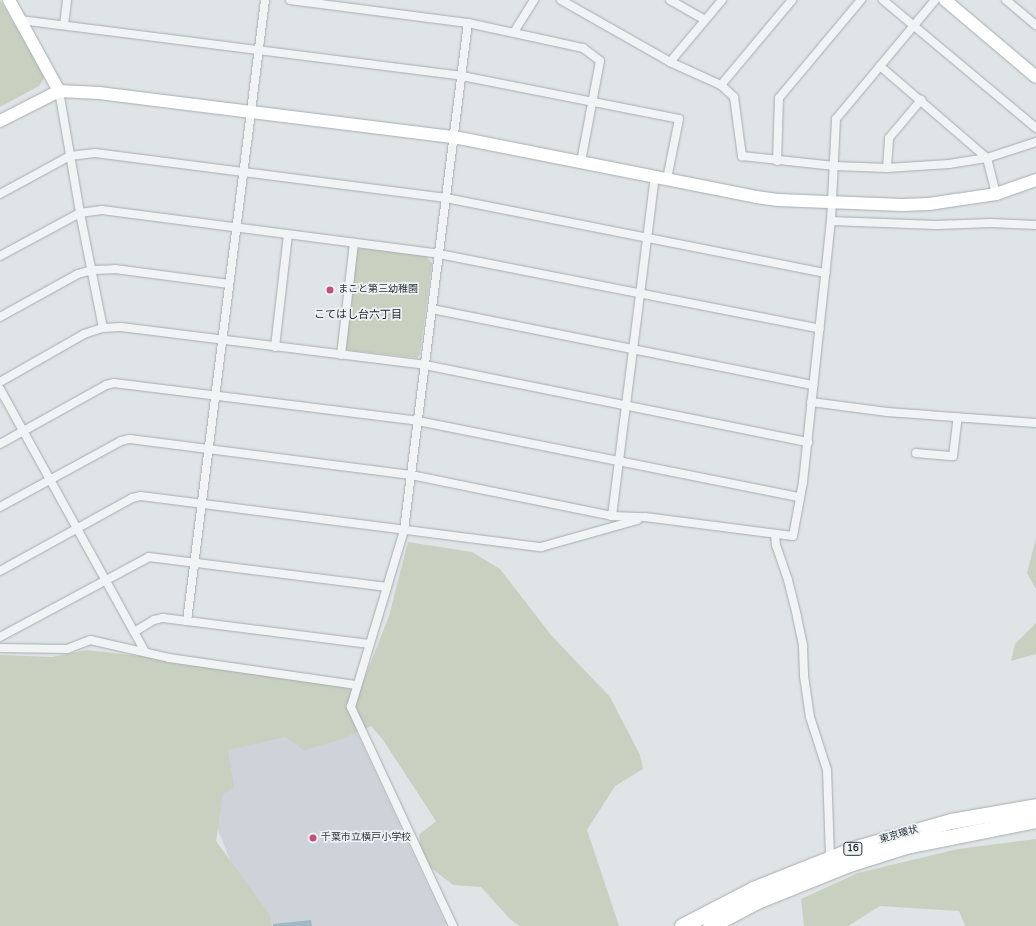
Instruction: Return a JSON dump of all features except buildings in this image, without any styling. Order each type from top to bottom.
[{"type":"highway","name":"東京環状","points":[[682,926],[753,889],[856,848],[939,824],[1036,806]]},
{"type":"highway","name":"東京環状","points":[[710,926],[757,902],[849,864],[906,846],[1036,820]]},
{"type":"street","points":[[8,0],[59,91],[80,213],[103,328]]},
{"type":"street","points":[[64,25],[67,0]]},
{"type":"street","points":[[187,621],[265,0]]},
{"type":"street","points":[[290,0],[468,23],[583,48],[600,61],[581,162]]},
{"type":"street","points":[[514,32],[534,0]]},
{"type":"street","points":[[561,0],[670,62],[721,85],[734,97],[742,156],[834,166],[888,168],[950,164],[987,158],[1036,142]]},
{"type":"street","points":[[670,0],[705,20]]},
{"type":"street","points":[[670,62],[722,0]]},
{"type":"street","points":[[721,85],[792,0]]},
{"type":"street","points":[[777,161],[779,98],[861,0]]},
{"type":"street","points":[[883,0],[1036,128]]},
{"type":"street","points":[[0,507],[125,440],[411,475],[612,516],[645,517],[793,536],[808,442],[811,402],[826,273],[833,202],[836,119],[935,0]]},
{"type":"street","points":[[945,0],[1036,77]]},
{"type":"street","points":[[1006,0],[1036,25]]},
{"type":"street","points":[[20,20],[462,76],[679,119],[668,178]]},
{"type":"street","points":[[453,926],[351,707],[404,530],[468,23]]},
{"type":"street","points":[[880,66],[987,158],[996,194]]},
{"type":"street","points":[[0,121],[59,91],[99,92],[454,137],[668,178],[756,197],[902,205],[929,204],[996,194],[1036,180]]},
{"type":"street","points":[[888,168],[889,138],[921,100]]},
{"type":"street","points":[[0,194],[70,156],[95,153],[446,198],[826,273]]},
{"type":"street","points":[[612,516],[655,176]]},
{"type":"street","points":[[0,256],[80,213],[102,210],[236,229],[439,254],[820,329]]},
{"type":"street","points":[[831,221],[936,225],[991,223],[1036,226]]},
{"type":"street","points":[[275,347],[288,235]]},
{"type":"street","points":[[342,355],[354,243]]},
{"type":"street","points":[[0,318],[78,274],[92,270],[115,269],[229,284]]},
{"type":"street","points":[[432,309],[813,385]]},
{"type":"street","points":[[0,382],[84,334],[103,328],[121,327],[425,365],[808,442]]},
{"type":"street","points":[[0,444],[106,385],[114,383],[418,421],[800,497]]},
{"type":"street","points":[[0,389],[145,652]]},
{"type":"street","points":[[811,402],[887,412],[1036,423]]},
{"type":"street","points":[[916,452],[953,456],[958,417]]},
{"type":"street","points":[[0,571],[132,498],[141,496],[541,547],[645,517]]},
{"type":"street","points":[[775,534],[776,545],[788,580],[798,617],[803,646],[804,676],[810,717],[827,770],[830,858]]},
{"type":"street","points":[[0,637],[149,556],[387,587]]},
{"type":"street","points":[[134,632],[154,620],[163,618],[370,644]]},
{"type":"street","points":[[0,648],[67,649],[90,640],[169,658],[357,685]]},
{"type":"shaded area","name":"千葉市立横戸小学校","points":[[344,705],[446,925],[444,926],[256,926],[187,751]]},
{"type":"green space","points":[[0,0],[45,77],[39,86],[0,107]]},
{"type":"green space","points":[[360,248],[426,256],[432,263],[420,354],[417,358],[348,350],[344,347],[355,253]]},
{"type":"green space","points":[[1036,538],[1036,589],[1027,573]]},
{"type":"green space","points":[[408,542],[472,552],[500,569],[551,635],[610,697],[640,755],[643,769],[615,786],[587,830],[619,926],[520,926],[511,920],[481,887],[453,885],[422,861],[419,835],[436,821],[383,740],[371,726],[339,740],[304,750],[285,737],[228,750],[234,787],[223,794],[216,841],[270,915],[272,926],[0,926],[0,655],[52,657],[86,650],[140,656],[360,690],[389,616]]},
{"type":"green space","points":[[1036,623],[1036,654],[1011,661],[1015,644]]},
{"type":"green space","points":[[1036,839],[1036,926],[965,926],[959,911],[880,906],[848,926],[804,926],[801,899],[858,873],[958,849]]},
{"type":"water","points":[[311,920],[312,926],[273,926],[273,924]]},
{"type":"place","name":"まこと第三幼稚園","points":[[330,290]]},
{"type":"place","name":"千葉市立横戸小学校","points":[[313,838]]},
{"type":"district","name":"こてはし台六丁目","points":[[358,315]]}]
